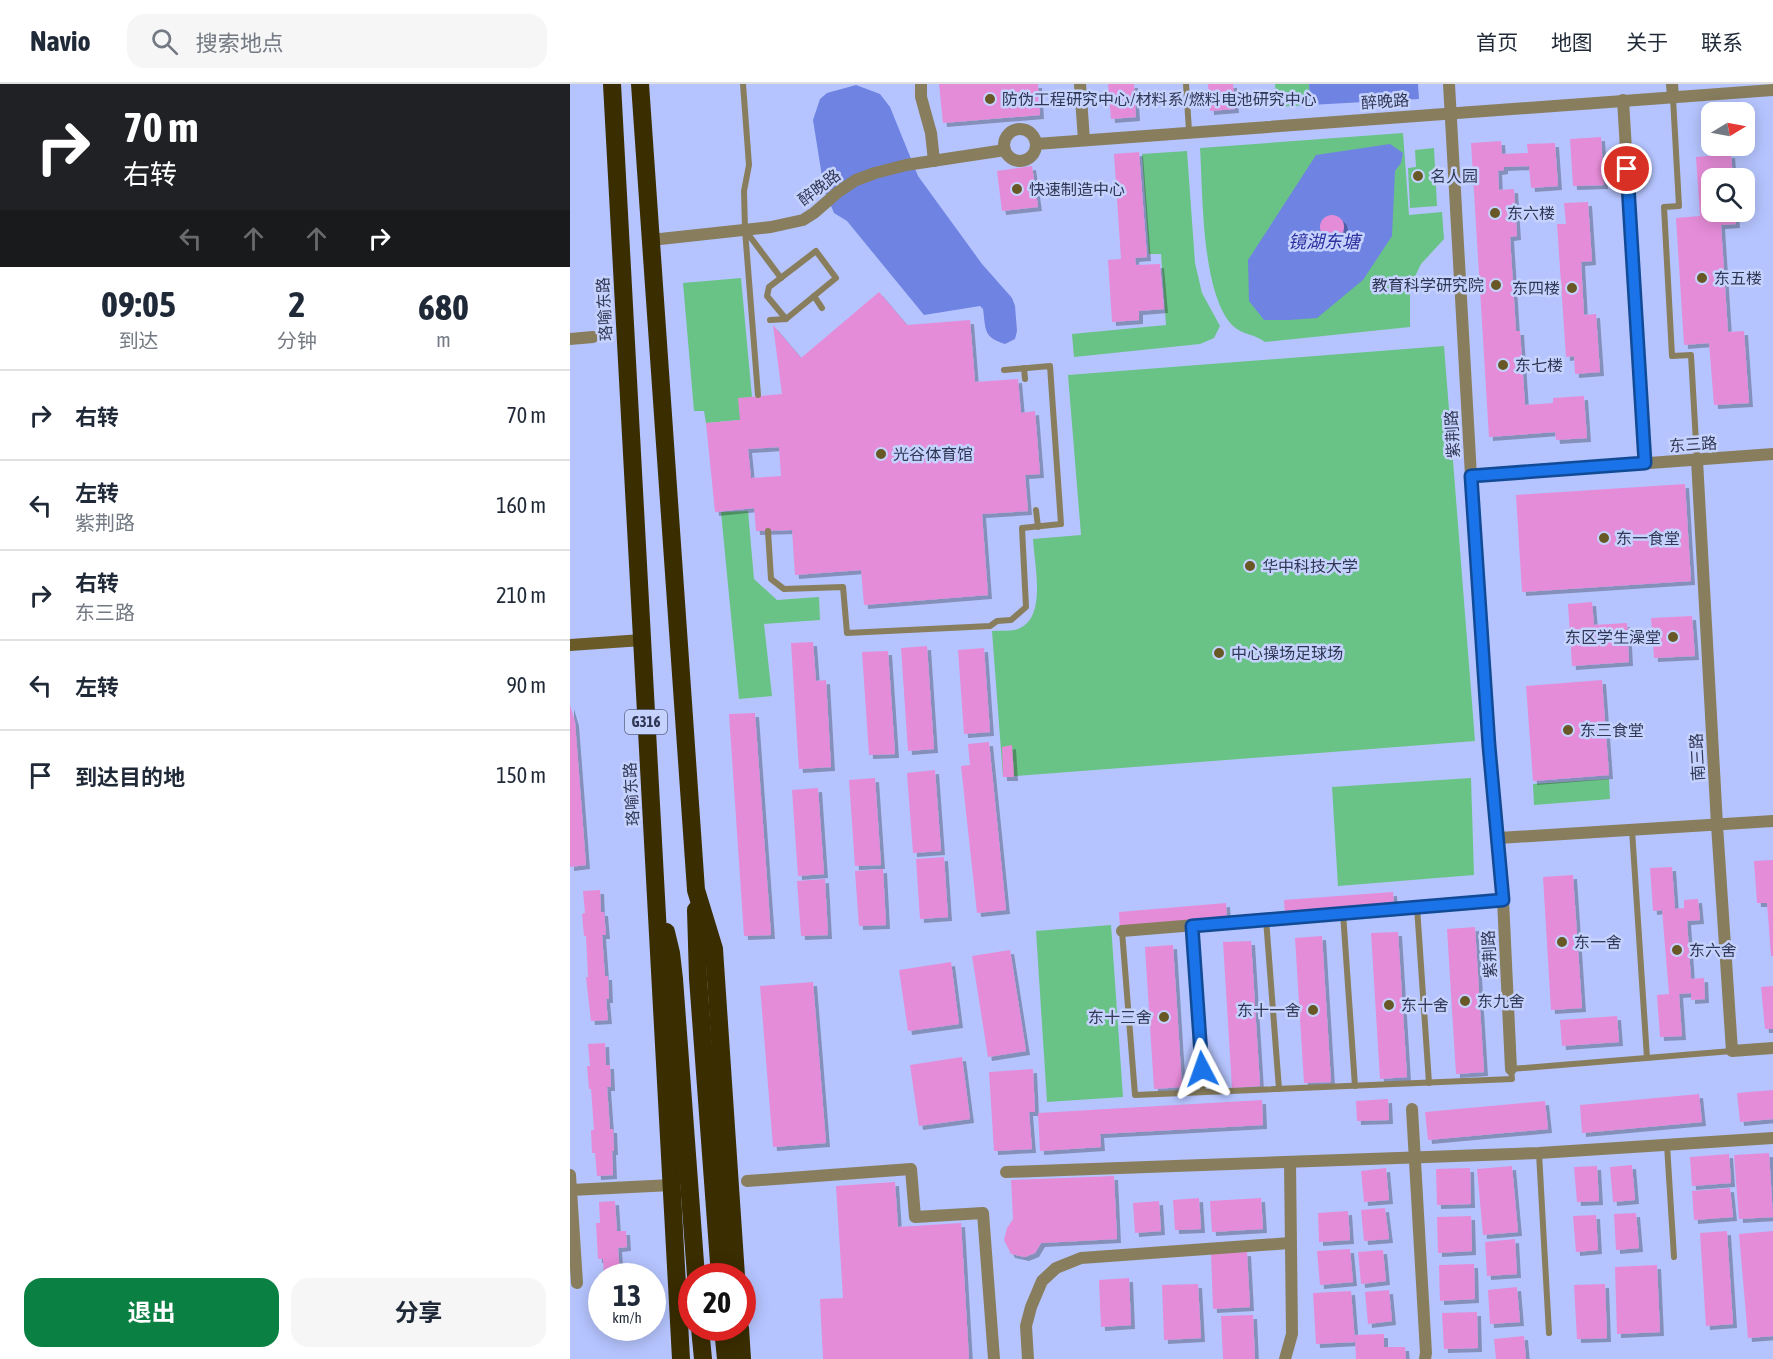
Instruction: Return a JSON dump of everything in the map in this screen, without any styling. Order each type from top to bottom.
[{"type":"highway","name":"珞喻东路","points":[[612,84],[681,1359]]},
{"type":"highway","name":"G316","points":[[640,84],[696,890],[714,949],[735,1263]]},
{"type":"highway","points":[[696,890],[698,978],[719,1263]]},
{"type":"highway","points":[[656,891],[671,953],[674,979],[695,1263]]},
{"type":"highway","points":[[701,1341],[703,1359]]},
{"type":"highway","points":[[724,1341],[726,1359]]},
{"type":"highway","points":[[741,1341],[742,1359]]},
{"type":"street","points":[[921,84],[921,97],[931,133],[934,161]]},
{"type":"street","points":[[1080,84],[1084,140]]},
{"type":"street","name":"紫荆路","points":[[1449,84],[1471,476],[1489,746],[1499,838],[1511,1069]]},
{"type":"street","name":"醉晚路","points":[[651,240],[771,227],[803,220],[856,180],[906,165],[1005,150],[1011,158],[1021,161],[1031,157],[1036,144],[1623,100],[1672,90],[1773,90]]},
{"type":"street","points":[[1623,100],[1645,463]]},
{"type":"street","points":[[1005,150],[1007,136],[1010,132],[1019,129],[1032,134],[1036,144]]},
{"type":"street","points":[[570,339],[593,337]]},
{"type":"street","name":"东三路","points":[[1471,476],[1773,454]]},
{"type":"street","name":"南三路","points":[[1697,460],[1732,1051]]},
{"type":"street","points":[[570,645],[642,640]]},
{"type":"street","points":[[1499,838],[1773,820]]},
{"type":"street","points":[[1122,931],[1503,900]]},
{"type":"street","points":[[1732,1051],[1773,1048]]},
{"type":"street","points":[[1412,1108],[1425,1359]]},
{"type":"street","points":[[1006,1172],[1539,1153],[1773,1138]]},
{"type":"street","points":[[1284,1359],[1292,1334],[1290,1162]]},
{"type":"street","points":[[747,1181],[911,1169],[915,1217],[983,1213],[993,1359]]},
{"type":"street","points":[[570,1175],[577,1283]]},
{"type":"street","points":[[571,1190],[672,1185]]},
{"type":"street","points":[[1028,1359],[1026,1326],[1031,1307],[1042,1281],[1056,1268],[1081,1258],[1290,1243]]},
{"type":"lane","points":[[743,84],[749,165],[744,191],[745,230],[758,395]]},
{"type":"lane","points":[[1186,84],[1189,131]]},
{"type":"lane","points":[[1672,90],[1679,206],[1664,207],[1672,356],[1691,355],[1697,460]]},
{"type":"lane","points":[[745,230],[781,278]]},
{"type":"lane","points":[[770,320],[786,319],[836,278],[816,251],[768,287],[767,297],[786,319]]},
{"type":"lane","points":[[814,296],[822,308]]},
{"type":"lane","points":[[768,531],[771,579],[784,589],[843,586],[847,633],[990,626],[997,621],[1011,620],[1026,607],[1022,528],[1061,525],[1050,366],[1004,370]]},
{"type":"lane","points":[[1024,368],[1025,378]]},
{"type":"lane","points":[[1036,510],[1038,527]]},
{"type":"lane","points":[[1632,830],[1647,1058]]},
{"type":"lane","points":[[1417,907],[1429,1083]]},
{"type":"lane","points":[[1343,913],[1355,1086]]},
{"type":"lane","points":[[1266,920],[1279,1089]]},
{"type":"lane","points":[[1192,926],[1203,1092]]},
{"type":"lane","points":[[1122,931],[1135,1095],[1512,1079],[1511,1069],[1732,1051]]},
{"type":"lane","points":[[1667,1145],[1674,1257]]},
{"type":"lane","points":[[1539,1153],[1549,1333]]},
{"type":"green space","points":[[1275,84],[1309,84],[1310,105],[1277,107]]},
{"type":"green space","points":[[1403,133],[1409,215],[1442,212],[1444,239],[1421,264],[1410,287],[1410,327],[1265,342],[1233,326],[1223,311],[1209,267],[1203,216],[1200,148]]},
{"type":"green space","points":[[1434,148],[1437,206],[1410,208],[1408,168],[1416,167],[1415,150]]},
{"type":"green space","points":[[1187,151],[1195,263],[1202,293],[1220,326],[1214,338],[1200,344],[1074,357],[1072,334],[1166,325],[1161,254],[1149,254],[1142,154]]},
{"type":"green space","points":[[741,278],[752,397],[740,420],[706,423],[704,411],[694,411],[683,283]]},
{"type":"green space","points":[[1444,346],[1475,741],[1003,777],[992,631],[1020,628],[1028,622],[1034,612],[1037,588],[1033,539],[1081,535],[1068,375]]},
{"type":"green space","points":[[748,511],[754,579],[777,600],[819,597],[820,620],[764,624],[772,696],[739,699],[721,512]]},
{"type":"green space","points":[[1471,778],[1474,875],[1338,886],[1332,787]]},
{"type":"green space","points":[[1609,779],[1610,799],[1534,805],[1533,784]]},
{"type":"green space","points":[[1111,925],[1123,1097],[1047,1102],[1036,931]]},
{"type":"water","points":[[1309,84],[1418,84],[1419,99],[1310,105]]},
{"type":"water","points":[[856,85],[880,94],[890,107],[918,176],[982,264],[1012,298],[1017,331],[1015,339],[1005,344],[993,339],[985,327],[983,309],[980,306],[924,315],[847,221],[834,213],[824,189],[813,120],[820,99],[827,93]]},
{"type":"water","name":"镜湖东塘","points":[[1390,144],[1403,153],[1401,163],[1395,171],[1392,236],[1363,280],[1317,318],[1264,320],[1249,301],[1248,260],[1316,155]]},
{"type":"building","name":"防伪工程研究中心/材料系/燃料电池研究中心","points":[[939,84],[1038,84],[1040,115],[943,123]]},
{"type":"building","points":[[1108,84],[1134,84],[1136,117],[1111,119]]},
{"type":"building","points":[[1208,84],[1233,84],[1235,109],[1210,111]]},
{"type":"building","points":[[1601,137],[1604,185],[1573,186],[1570,139]]},
{"type":"building","points":[[1501,141],[1502,154],[1528,153],[1527,144],[1555,143],[1558,186],[1531,188],[1529,166],[1504,167],[1504,170],[1498,171],[1499,190],[1514,189],[1517,236],[1510,237],[1516,331],[1520,331],[1525,405],[1553,403],[1553,398],[1584,396],[1587,438],[1556,440],[1555,432],[1489,437],[1471,143]]},
{"type":"building","points":[[1139,152],[1147,257],[1135,258],[1136,265],[1160,264],[1164,309],[1139,311],[1139,320],[1112,322],[1108,260],[1121,259],[1114,154]]},
{"type":"building","name":"东五楼","points":[[1731,156],[1732,168],[1701,168],[1701,222],[1736,222],[1736,224],[1721,225],[1728,332],[1744,331],[1749,403],[1714,405],[1709,343],[1684,345],[1676,218],[1700,216],[1696,157]]},
{"type":"building","name":"快速制造中心","points":[[1032,166],[1038,207],[1002,211],[997,171]]},
{"type":"building","name":"东四楼","points":[[1588,202],[1592,261],[1581,262],[1584,315],[1596,314],[1600,372],[1575,374],[1574,356],[1566,357],[1557,224],[1566,224],[1564,203]]},
{"type":"building","points":[[1332,215],[1341,218],[1344,227],[1341,236],[1332,239],[1323,236],[1320,227],[1323,218]]},
{"type":"building","points":[[879,292],[907,325],[970,320],[975,382],[1018,379],[1021,413],[1035,411],[1040,474],[1025,475],[1028,511],[982,514],[988,595],[864,605],[861,570],[795,575],[792,530],[756,531],[754,508],[715,512],[706,423],[740,420],[738,398],[782,394],[773,325],[801,358]],"holes":[[[779,447],[781,476],[751,478],[748,449]]]},
{"type":"building","name":"东一食堂","points":[[1685,484],[1691,581],[1522,592],[1516,495]]},
{"type":"building","points":[[1592,602],[1594,625],[1627,623],[1629,662],[1572,666],[1568,604]]},
{"type":"building","name":"东区学生澡堂","points":[[1692,616],[1695,656],[1654,658],[1651,618]]},
{"type":"building","points":[[813,642],[816,681],[826,680],[831,767],[799,769],[791,643]]},
{"type":"building","points":[[927,646],[934,749],[908,751],[901,648]]},
{"type":"building","points":[[984,648],[990,732],[964,734],[958,650]]},
{"type":"building","points":[[888,651],[895,754],[869,755],[862,652]]},
{"type":"building","name":"东三食堂","points":[[1602,680],[1609,775],[1533,781],[1526,686]]},
{"type":"building","points":[[570,705],[575,722],[586,865],[570,867]]},
{"type":"building","points":[[755,713],[771,935],[744,936],[729,714]]},
{"type":"building","points":[[989,742],[1006,910],[977,913],[961,766],[970,765],[968,744]]},
{"type":"building","points":[[1012,745],[1014,777],[1003,777],[1002,747]]},
{"type":"building","points":[[935,770],[941,851],[913,853],[907,773]]},
{"type":"building","points":[[875,778],[881,865],[855,866],[849,780]]},
{"type":"building","points":[[818,788],[824,874],[798,876],[792,790]]},
{"type":"building","points":[[944,857],[948,917],[920,919],[916,859]]},
{"type":"building","points":[[1773,860],[1773,956],[1771,956],[1767,903],[1757,903],[1754,861]]},
{"type":"building","name":"东六舍","points":[[1672,867],[1675,909],[1684,908],[1684,900],[1698,899],[1700,920],[1687,921],[1691,979],[1704,978],[1705,999],[1691,1000],[1691,993],[1679,994],[1682,1036],[1660,1037],[1657,995],[1669,994],[1662,910],[1653,911],[1650,868]]},
{"type":"building","points":[[883,869],[886,925],[859,926],[855,871]]},
{"type":"building","name":"东一舍","points":[[1573,875],[1582,1008],[1551,1010],[1543,877]]},
{"type":"building","points":[[825,879],[828,935],[801,936],[797,881]]},
{"type":"building","points":[[600,890],[601,912],[604,912],[606,935],[602,935],[605,976],[608,976],[609,999],[606,999],[608,1020],[591,1021],[586,977],[588,977],[586,936],[584,936],[582,914],[585,913],[583,891]]},
{"type":"building","points":[[1393,892],[1394,906],[1285,915],[1284,900]]},
{"type":"building","points":[[1226,903],[1227,918],[1120,927],[1119,912]]},
{"type":"building","name":"东九舍","points":[[1475,927],[1484,1072],[1456,1074],[1447,929]]},
{"type":"building","name":"东十舍","points":[[1398,932],[1407,1077],[1380,1079],[1371,933]]},
{"type":"building","name":"东十一舍","points":[[1322,936],[1331,1082],[1304,1083],[1295,938]]},
{"type":"building","points":[[1251,941],[1260,1086],[1232,1088],[1223,942]]},
{"type":"building","name":"东十三舍","points":[[1173,945],[1182,1087],[1154,1089],[1145,947]]},
{"type":"building","points":[[1010,950],[1026,1051],[988,1057],[972,956]]},
{"type":"building","points":[[951,962],[959,1024],[908,1031],[899,970]]},
{"type":"building","points":[[813,982],[826,1143],[773,1147],[760,986]]},
{"type":"building","points":[[1773,986],[1773,1029],[1765,1029],[1761,987]]},
{"type":"building","points":[[1617,1016],[1619,1042],[1562,1046],[1560,1020]]},
{"type":"building","points":[[605,1043],[606,1065],[610,1065],[611,1087],[607,1087],[610,1129],[613,1129],[613,1175],[597,1176],[595,1153],[592,1153],[591,1130],[594,1130],[587,1066],[590,1066],[588,1044]]},
{"type":"building","points":[[962,1057],[970,1119],[919,1126],[910,1065]]},
{"type":"building","points":[[1033,1069],[1035,1112],[1029,1112],[1032,1149],[994,1151],[989,1072]]},
{"type":"building","points":[[1773,1090],[1773,1119],[1740,1122],[1737,1093]]},
{"type":"building","points":[[1699,1094],[1702,1122],[1582,1133],[1580,1105]]},
{"type":"building","points":[[1388,1099],[1389,1120],[1357,1121],[1356,1101]]},
{"type":"building","points":[[1262,1100],[1263,1125],[1100,1134],[1101,1147],[1040,1151],[1038,1113]]},
{"type":"building","points":[[1545,1101],[1548,1129],[1428,1140],[1425,1112]]},
{"type":"building","points":[[1769,1153],[1773,1217],[1739,1219],[1734,1155]]},
{"type":"building","points":[[1729,1154],[1731,1183],[1692,1186],[1690,1157]]},
{"type":"building","points":[[1632,1165],[1635,1200],[1613,1202],[1610,1167]]},
{"type":"building","points":[[1512,1166],[1518,1232],[1483,1235],[1477,1169]]},
{"type":"building","points":[[1597,1166],[1599,1201],[1577,1202],[1574,1167]]},
{"type":"building","points":[[1386,1168],[1389,1200],[1364,1202],[1361,1171]]},
{"type":"building","points":[[1470,1168],[1471,1204],[1437,1205],[1436,1169]]},
{"type":"building","points":[[1114,1176],[1117,1239],[1041,1243],[1035,1253],[1025,1257],[1011,1254],[1004,1240],[1007,1228],[1013,1219],[1011,1180]]},
{"type":"building","points":[[895,1182],[898,1227],[961,1223],[969,1359],[823,1359],[820,1299],[843,1298],[836,1186]]},
{"type":"building","points":[[1730,1188],[1733,1217],[1694,1220],[1692,1191]]},
{"type":"building","points":[[1199,1198],[1201,1229],[1175,1230],[1173,1200]]},
{"type":"building","points":[[1261,1198],[1263,1229],[1212,1232],[1210,1201]]},
{"type":"building","points":[[615,1201],[617,1231],[626,1231],[627,1247],[618,1248],[619,1263],[603,1263],[603,1259],[598,1259],[596,1223],[600,1223],[599,1202]]},
{"type":"building","points":[[1159,1201],[1161,1231],[1135,1233],[1133,1203]]},
{"type":"building","points":[[1385,1208],[1389,1239],[1364,1241],[1361,1210]]},
{"type":"building","points":[[1348,1211],[1350,1240],[1319,1242],[1318,1213]]},
{"type":"building","points":[[1636,1213],[1639,1248],[1616,1250],[1614,1214]]},
{"type":"building","points":[[1596,1215],[1598,1250],[1576,1252],[1573,1216]]},
{"type":"building","points":[[1471,1216],[1472,1251],[1438,1253],[1437,1217]]},
{"type":"building","points":[[1727,1231],[1733,1324],[1706,1326],[1700,1233]]},
{"type":"building","points":[[1773,1231],[1773,1336],[1748,1338],[1739,1234]]},
{"type":"building","points":[[1515,1239],[1517,1274],[1487,1276],[1485,1242]]},
{"type":"building","points":[[1350,1249],[1353,1282],[1320,1285],[1317,1251]]},
{"type":"building","points":[[1383,1250],[1386,1281],[1361,1284],[1358,1252]]},
{"type":"building","points":[[1247,1252],[1250,1307],[1213,1309],[1211,1254]]},
{"type":"building","points":[[1474,1264],[1475,1299],[1440,1301],[1439,1265]]},
{"type":"building","points":[[1657,1265],[1660,1332],[1617,1334],[1615,1267]]},
{"type":"building","points":[[1129,1278],[1131,1325],[1101,1327],[1099,1280]]},
{"type":"building","points":[[1198,1284],[1201,1338],[1164,1340],[1162,1285]]},
{"type":"building","points":[[1605,1284],[1607,1338],[1577,1339],[1574,1285]]},
{"type":"building","points":[[1517,1287],[1520,1322],[1490,1324],[1488,1290]]},
{"type":"building","points":[[1389,1290],[1392,1321],[1368,1324],[1365,1292]]},
{"type":"building","points":[[1351,1291],[1355,1342],[1316,1344],[1313,1293]]},
{"type":"building","points":[[1477,1312],[1478,1348],[1444,1349],[1442,1313]]},
{"type":"building","points":[[1253,1315],[1255,1359],[1223,1359],[1221,1316]]},
{"type":"building","points":[[1384,1334],[1384,1347],[1405,1347],[1406,1359],[1356,1359],[1355,1335]]},
{"type":"building","points":[[1524,1336],[1526,1359],[1496,1359],[1494,1339]]},
{"type":"place","name":"防伪工程研究中心/材料系/燃料电池研究中心","points":[[990,99]]},
{"type":"place","name":"名人园","points":[[1418,176]]},
{"type":"place","name":"快速制造中心","points":[[1017,189]]},
{"type":"place","name":"东六楼","points":[[1495,213]]},
{"type":"place","name":"东五楼","points":[[1702,278]]},
{"type":"place","name":"教育科学研究院","points":[[1496,285]]},
{"type":"place","name":"东四楼","points":[[1572,288]]},
{"type":"place","name":"东七楼","points":[[1503,365]]},
{"type":"place","name":"光谷体育馆","points":[[881,454]]},
{"type":"place","name":"东一食堂","points":[[1604,538]]},
{"type":"place","name":"华中科技大学","points":[[1250,566]]},
{"type":"place","name":"东区学生澡堂","points":[[1673,637]]},
{"type":"place","name":"中心操场足球场","points":[[1219,653]]},
{"type":"place","name":"东三食堂","points":[[1568,730]]},
{"type":"place","name":"东一舍","points":[[1562,942]]},
{"type":"place","name":"东六舍","points":[[1677,950]]},
{"type":"place","name":"东九舍","points":[[1465,1001]]},
{"type":"place","name":"东十舍","points":[[1389,1005]]},
{"type":"place","name":"东十一舍","points":[[1313,1010]]},
{"type":"place","name":"东十三舍","points":[[1164,1017]]},
{"type":"route","points":[[1202,1069],[1192,926],[1503,900],[1489,746],[1471,476],[1645,463],[1627,169]]}]
